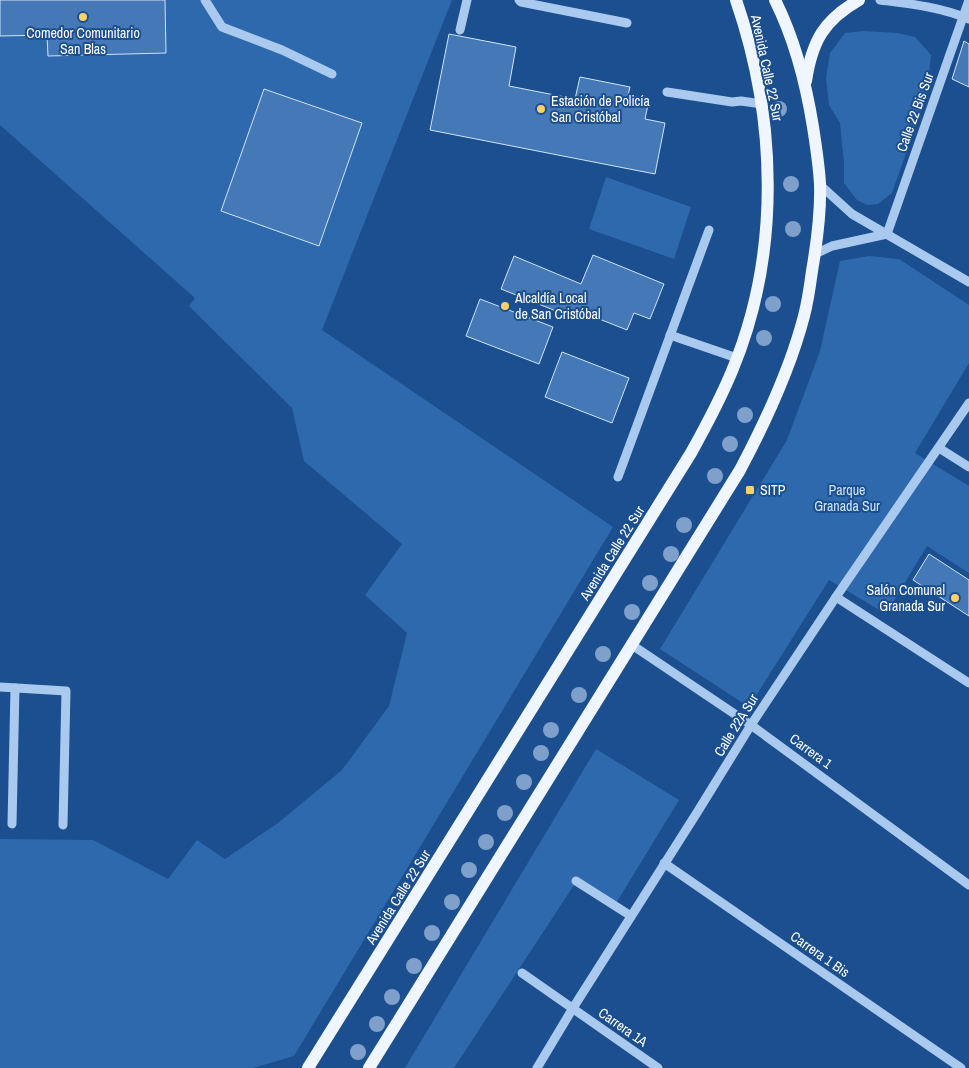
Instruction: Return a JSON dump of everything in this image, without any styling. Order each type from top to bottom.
[{"type":"main road","name":"Avenida Calle 22 Sur","points":[[308,1068],[691,453],[713,413],[732,370],[756,294],[764,251],[768,179],[762,104],[743,18],[736,0]]},
{"type":"main road","name":"Avenida Calle 22 Sur","points":[[369,1068],[740,470],[781,385],[804,315],[815,254],[820,185],[817,153],[806,86],[798,56],[785,20],[775,0]]},
{"type":"main road","points":[[806,86],[808,66],[816,41],[837,14],[859,0]]},
{"type":"street","points":[[206,0],[222,27],[282,50],[332,74]]},
{"type":"street","points":[[460,30],[467,0]]},
{"type":"street","points":[[519,0],[521,2],[627,23]]},
{"type":"street","points":[[880,0],[919,5],[966,18]]},
{"type":"street","name":"Calle 22 Bis Sur","points":[[886,234],[966,18],[969,0]]},
{"type":"street","points":[[667,92],[732,102],[741,101],[762,104]]},
{"type":"street","points":[[820,185],[852,214],[969,282]]},
{"type":"street","points":[[618,478],[709,230]]},
{"type":"street","points":[[815,254],[832,246],[886,234]]},
{"type":"street","points":[[670,335],[736,358]]},
{"type":"street","name":"Calle 22A Sur","points":[[537,1068],[751,724],[969,403]]},
{"type":"street","points":[[939,448],[969,467]]},
{"type":"street","points":[[836,597],[969,683]]},
{"type":"street","name":"Carrera 1","points":[[632,645],[751,724],[969,885]]},
{"type":"street","points":[[0,687],[66,691],[63,825]]},
{"type":"street","points":[[12,824],[15,688]]},
{"type":"street","name":"Carrera 1 Bis","points":[[664,863],[961,1068]]},
{"type":"street","points":[[576,881],[631,916]]},
{"type":"street","name":"Carrera 1A","points":[[522,973],[658,1068]]},
{"type":"green space","points":[[165,0],[452,0],[322,330],[613,527],[294,1056],[253,1068],[0,1068],[0,839],[93,840],[168,879],[197,840],[225,859],[278,823],[342,770],[389,706],[407,633],[365,595],[402,544],[304,461],[292,408],[189,306],[195,298],[0,125],[0,36],[47,35],[49,56],[166,53]]},
{"type":"green space","points":[[864,31],[897,33],[915,37],[931,55],[927,93],[892,193],[878,204],[867,205],[857,200],[844,183],[840,123],[829,105],[826,78],[830,53],[845,33]]},
{"type":"green space","points":[[606,177],[691,207],[674,259],[589,229]]},
{"type":"green space","name":"Parque Granada Sur","points":[[869,256],[899,259],[969,305],[969,363],[915,453],[969,486],[969,573],[927,546],[886,614],[829,580],[749,707],[660,649],[787,440],[820,351],[840,261]]},
{"type":"green space","points":[[596,749],[679,800],[615,905],[576,882],[454,1068],[405,1068]]},
{"type":"building","name":"Comedor Comunitario San Blas","points":[[0,0],[165,0],[166,53],[48,56],[47,35],[0,36]]},
{"type":"building","name":"Estación de Policía San Cristóbal","points":[[449,34],[516,47],[509,86],[575,99],[580,77],[630,87],[628,95],[649,100],[645,119],[665,123],[655,174],[430,130]]},
{"type":"building","points":[[964,41],[969,44],[969,87],[952,79]]},
{"type":"building","points":[[264,89],[362,123],[319,246],[221,211]]},
{"type":"building","points":[[593,255],[664,284],[650,319],[634,313],[627,330],[574,309],[571,317],[501,289],[514,256],[581,284]]},
{"type":"building","points":[[480,299],[553,327],[539,364],[466,336]]},
{"type":"building","points":[[562,352],[629,378],[612,423],[545,397]]},
{"type":"building","name":"Salón Comunal Granada Sur","points":[[929,554],[969,580],[969,616],[913,580]]},
{"type":"place","name":"Comedor Comunitario San Blas","points":[[83,17]]},
{"type":"place","name":"Estación de Policía San Cristóbal","points":[[541,109]]},
{"type":"place","name":"Alcaldía Local de San Cristóbal","points":[[505,306]]},
{"type":"place","name":"SITP","points":[[750,490]]},
{"type":"place","name":"Salón Comunal Granada Sur","points":[[955,598]]}]
